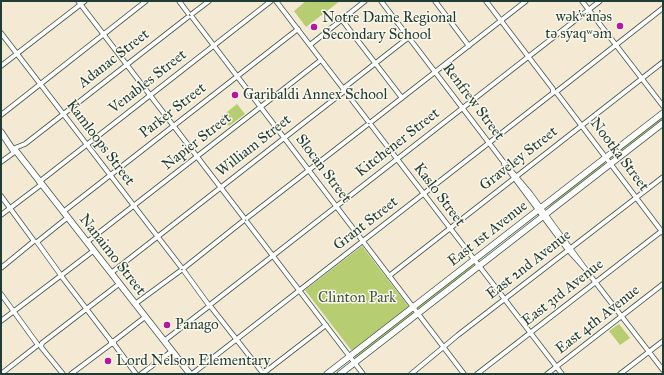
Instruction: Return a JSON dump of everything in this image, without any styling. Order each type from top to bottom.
[{"type":"main road","name":"East 1st Avenue","points":[[327,374],[663,113]]},
{"type":"main road","name":"East 1st Avenue","points":[[340,374],[663,123]]},
{"type":"main road","name":"Nanaimo Street","points":[[1,132],[13,150],[16,150],[67,218],[191,374]]},
{"type":"street","points":[[1,66],[79,3],[85,1]]},
{"type":"street","points":[[1,115],[146,1]]},
{"type":"street","name":"Slocan Street","points":[[179,1],[464,374]]},
{"type":"street","name":"Adanac Street","points":[[1,162],[208,1]]},
{"type":"street","name":"Venables Street","points":[[1,215],[86,146],[271,1]]},
{"type":"street","name":"Kaslo Street","points":[[276,1],[562,374]]},
{"type":"street","points":[[310,45],[365,1]]},
{"type":"street","name":"Renfrew Street","points":[[381,1],[663,370]]},
{"type":"street","points":[[435,1],[469,46]]},
{"type":"street","name":"Nootka Street","points":[[486,1],[663,232]]},
{"type":"street","points":[[135,304],[526,1]]},
{"type":"street","points":[[582,1],[663,106]]},
{"type":"street","name":"Kitchener Street","points":[[164,341],[600,1]]},
{"type":"street","points":[[79,3],[363,374]]},
{"type":"street","name":"Grant Street","points":[[191,374],[663,8]]},
{"type":"street","points":[[342,20],[402,98]]},
{"type":"street","name":"Parker Street","points":[[63,212],[298,29]]},
{"type":"street","name":"Kamloops Street","points":[[1,34],[86,146],[263,373]]},
{"type":"street","name":"William Street","points":[[111,273],[342,93],[344,89],[375,63],[409,37]]},
{"type":"street","name":"Napier Street","points":[[87,242],[321,60]]},
{"type":"street","name":"Graveley Street","points":[[389,276],[663,62]]},
{"type":"street","name":"East 2nd Avenue","points":[[411,374],[504,299],[663,176]]},
{"type":"street","points":[[1,196],[136,374]]},
{"type":"street","points":[[1,268],[67,218]]},
{"type":"street","name":"East 3rd Avenue","points":[[477,374],[663,232]]},
{"type":"street","points":[[1,321],[93,251]]},
{"type":"street","points":[[1,374],[120,284]]},
{"type":"street","name":"East 4th Avenue","points":[[547,374],[663,284]]},
{"type":"street","points":[[1,294],[62,374]]},
{"type":"street","points":[[71,374],[145,317]]},
{"type":"street","points":[[263,373],[326,325]]},
{"type":"street","points":[[620,374],[663,341]]},
{"type":"street","points":[[141,374],[172,351]]},
{"type":"green space","points":[[306,1],[340,1],[306,27],[294,11]]},
{"type":"green space","points":[[237,104],[245,114],[229,126],[221,117]]},
{"type":"green space","points":[[663,115],[663,121],[609,160],[609,158]]},
{"type":"green space","points":[[604,162],[606,165],[548,208],[552,202]]},
{"type":"green space","name":"Clinton Park","points":[[362,246],[409,307],[352,351],[305,290]]},
{"type":"green space","points":[[472,263],[475,267],[419,310],[417,306]]},
{"type":"green space","points":[[411,311],[414,314],[356,359],[354,356]]},
{"type":"green space","points":[[619,324],[630,338],[620,345],[609,331]]},
{"type":"place","name":"wək̓ʷan̓əs tə syaqʷəm","points":[[620,26]]},
{"type":"place","name":"Notre Dame Regional Secondary School","points":[[314,27]]},
{"type":"place","name":"Garibaldi Annex School","points":[[235,95]]},
{"type":"place","name":"Panago","points":[[167,325]]},
{"type":"place","name":"Lord Nelson Elementary","points":[[108,361]]}]
